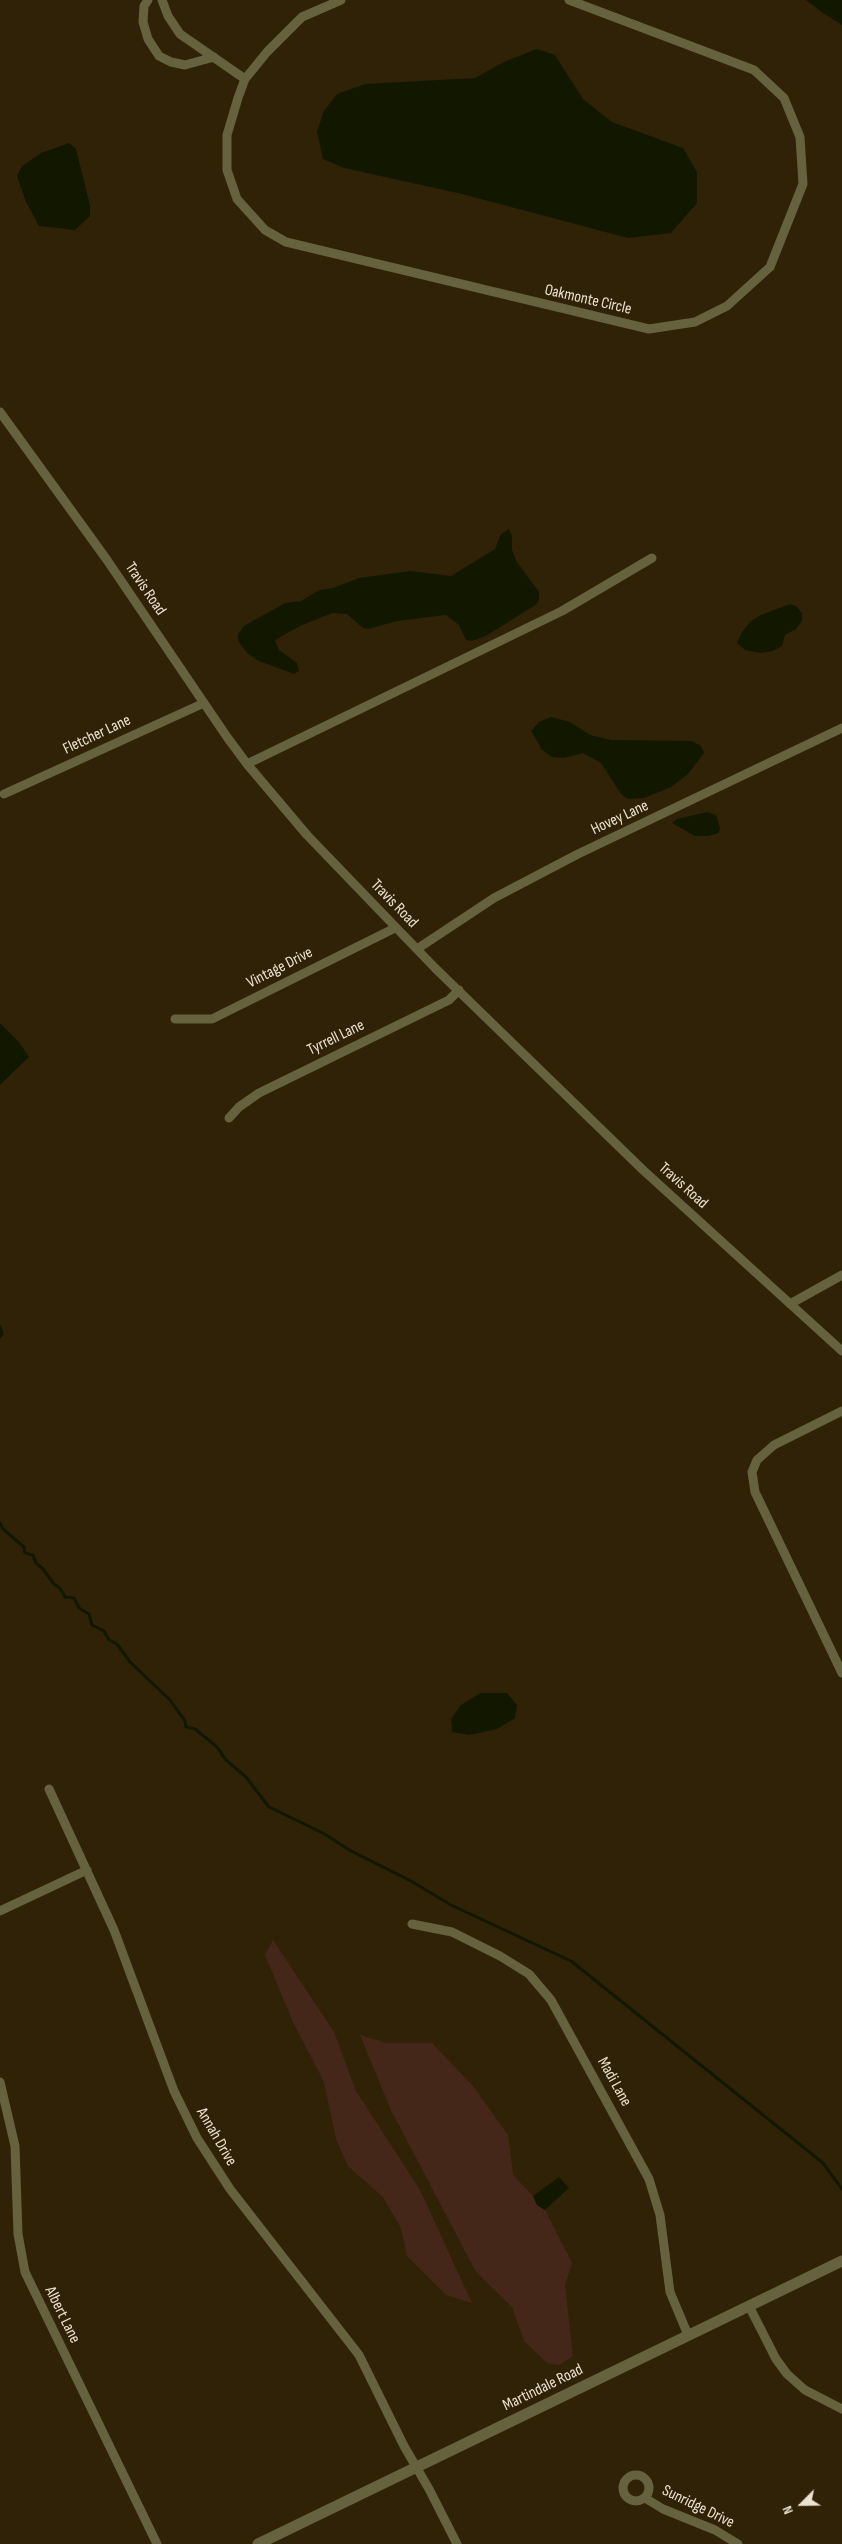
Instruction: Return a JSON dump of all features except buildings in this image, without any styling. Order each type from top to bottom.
[{"type":"street","points":[[148,0],[144,6],[143,22],[148,39],[159,56],[171,62],[185,65],[214,57]]},
{"type":"street","points":[[162,0],[168,16],[180,34],[245,79]]},
{"type":"street","name":"Oakmonte Circle","points":[[341,0],[302,17],[267,52],[245,79],[227,135],[227,170],[237,199],[265,230],[295,244],[649,329],[695,322],[727,306],[770,267],[803,184],[800,137],[790,111],[784,98],[754,70],[569,0]]},
{"type":"street","name":"Travis Road","points":[[0,412],[107,560],[247,764],[307,835],[395,928],[642,1170],[842,1351]]},
{"type":"street","points":[[247,764],[544,620],[652,558]]},
{"type":"street","name":"Fletcher Lane","points":[[4,794],[204,703]]},
{"type":"street","name":"Hovey Lane","points":[[417,949],[494,898],[578,854],[842,728]]},
{"type":"street","name":"Vintage Drive","points":[[175,1019],[212,1019],[395,928]]},
{"type":"street","name":"Tyrrell Lane","points":[[229,1118],[239,1107],[259,1093],[450,1000],[458,990]]},
{"type":"street","points":[[790,1304],[842,1275]]},
{"type":"street","points":[[842,1410],[774,1445],[757,1460],[752,1472],[755,1492],[842,1673]]},
{"type":"street","name":"Annah Drive","points":[[49,1789],[87,1870],[129,1968],[174,2091],[197,2138],[230,2189],[353,2345],[457,2544]]},
{"type":"street","points":[[0,1911],[87,1870]]},
{"type":"street","name":"Madi Lane","points":[[412,1924],[452,1932],[500,1956],[529,1974],[551,2000],[650,2178],[660,2215],[670,2292],[688,2335]]},
{"type":"street","name":"Albert Lane","points":[[0,2082],[14,2146],[18,2234],[25,2272],[157,2544]]},
{"type":"street","name":"Martindale Road","points":[[258,2544],[842,2261]]},
{"type":"street","points":[[749,2306],[776,2359],[787,2374],[805,2390],[842,2409]]},
{"type":"street","name":"Sunridge Drive","points":[[646,2498],[663,2509],[707,2526],[738,2544]]},
{"type":"shaded area","points":[[806,0],[842,0],[842,25],[823,13]]},
{"type":"shaded area","points":[[537,49],[555,55],[583,99],[612,122],[683,148],[697,172],[697,203],[671,233],[628,238],[462,194],[344,168],[323,159],[317,131],[324,111],[337,94],[365,84],[475,78],[506,61]]},
{"type":"shaded area","points":[[69,143],[76,149],[90,205],[90,216],[75,230],[39,226],[26,202],[17,176],[22,166],[41,153]]},
{"type":"shaded area","points":[[509,529],[512,536],[512,550],[517,562],[539,592],[539,600],[537,604],[486,636],[472,641],[466,640],[459,625],[446,615],[397,621],[368,629],[363,628],[347,614],[333,613],[302,625],[275,640],[279,650],[297,663],[299,671],[294,674],[259,661],[248,654],[238,641],[238,634],[244,626],[285,603],[301,601],[319,590],[333,588],[359,578],[410,571],[451,576],[495,549],[501,534]]},
{"type":"shaded area","points":[[790,604],[796,606],[802,613],[802,621],[796,629],[785,635],[782,646],[773,651],[760,653],[745,650],[737,643],[742,632],[751,621],[761,615]]},
{"type":"shaded area","points":[[551,717],[570,722],[590,735],[611,740],[692,741],[701,746],[704,753],[688,774],[671,787],[644,798],[628,799],[621,794],[601,763],[583,753],[564,758],[552,757],[542,750],[531,731],[539,722]]},
{"type":"shaded area","points":[[707,812],[716,815],[720,828],[719,833],[708,836],[695,836],[672,823],[677,819]]},
{"type":"shaded area","points":[[0,1023],[19,1042],[29,1057],[0,1085]]},
{"type":"shaded area","points":[[480,1693],[507,1693],[517,1705],[515,1718],[497,1729],[469,1735],[452,1732],[451,1719],[461,1705]]},
{"type":"shaded area","points":[[273,1940],[334,2032],[356,2091],[420,2190],[472,2303],[446,2295],[407,2256],[401,2228],[383,2197],[348,2166],[336,2139],[324,2082],[293,2022],[265,1955]]},
{"type":"shaded area","points":[[360,2035],[386,2043],[432,2043],[473,2086],[508,2135],[513,2175],[533,2196],[537,2205],[545,2210],[572,2263],[565,2285],[573,2356],[559,2365],[547,2363],[524,2341],[512,2307],[476,2272],[391,2110]]},
{"type":"shaded area","points":[[559,2177],[569,2188],[545,2210],[537,2205],[533,2196]]},
{"type":"waterway","points":[[0,1327],[2,1334],[0,1337]]},
{"type":"waterway","points":[[0,1523],[3,1529],[24,1547],[25,1553],[33,1555],[36,1563],[54,1584],[60,1588],[65,1597],[74,1598],[79,1608],[89,1614],[92,1625],[104,1631],[109,1640],[117,1644],[130,1662],[170,1700],[185,1721],[186,1727],[195,1729],[217,1747],[226,1760],[246,1777],[269,1807],[323,1833],[351,1851],[411,1881],[451,1905],[571,1961],[823,2163],[842,2189]]}]
